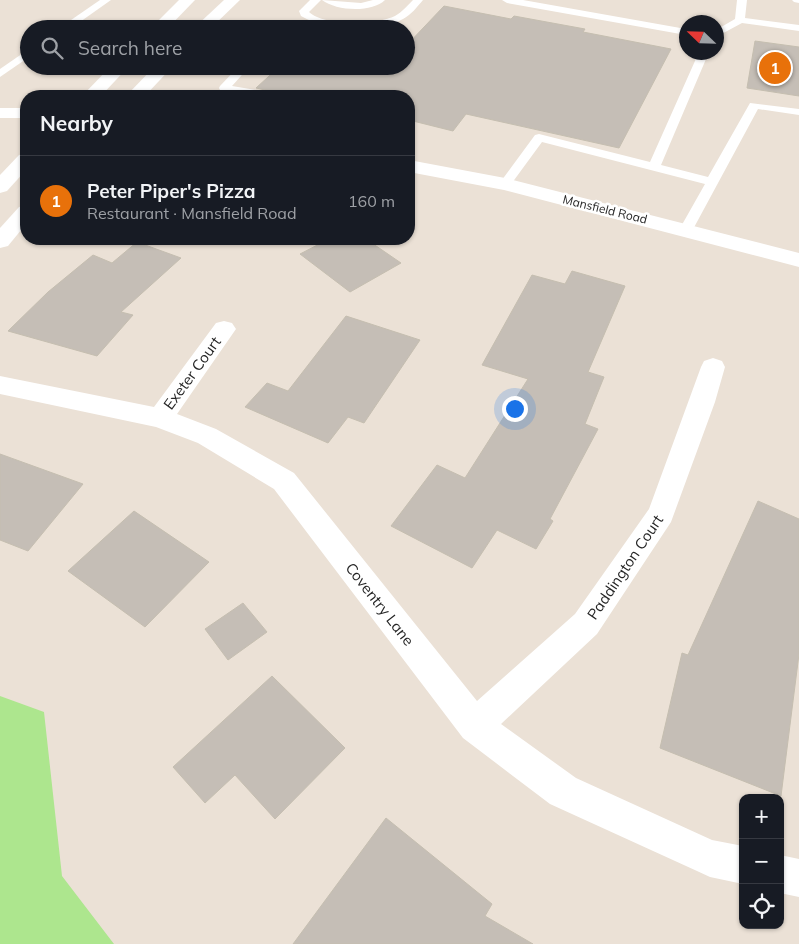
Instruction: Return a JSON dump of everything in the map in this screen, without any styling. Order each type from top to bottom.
[{"type":"street","points":[[167,20],[188,0]]},
{"type":"street","points":[[214,20],[233,0]]},
{"type":"street","points":[[98,90],[112,75]]},
{"type":"street","points":[[141,90],[156,75]]},
{"type":"street","points":[[0,113],[20,113]]},
{"type":"street","points":[[0,187],[20,165]]},
{"type":"street","name":"Mansfield Road","points":[[415,167],[505,184],[799,260]]},
{"type":"street","points":[[0,242],[20,218]]},
{"type":"street","name":"Exeter Court","points":[[160,418],[224,329]]},
{"type":"street","name":"Paddington Court","points":[[474,726],[586,624],[661,514],[702,402],[713,366]]},
{"type":"street","name":"Coventry Lane","points":[[0,385],[160,418],[207,436],[284,481],[474,726],[564,792],[710,858],[739,864]]},
{"type":"street","points":[[784,875],[799,878]]},
{"type":"lane","points":[[77,20],[106,0]]},
{"type":"lane","points":[[316,0],[307,8],[304,14],[320,20]]},
{"type":"lane","points":[[327,0],[361,7],[371,6],[380,0]]},
{"type":"lane","points":[[400,20],[418,0]]},
{"type":"lane","points":[[507,0],[679,31]]},
{"type":"lane","points":[[740,20],[742,0]]},
{"type":"lane","points":[[389,20],[404,15]]},
{"type":"lane","points":[[724,29],[740,20],[799,28]]},
{"type":"lane","points":[[0,74],[20,59]]},
{"type":"lane","points":[[654,167],[701,60]]},
{"type":"lane","points":[[236,75],[224,88],[237,90]]},
{"type":"lane","points":[[686,230],[754,105],[799,112]]},
{"type":"lane","points":[[505,184],[540,138],[712,182]]},
{"type":"green space","points":[[0,696],[44,712],[62,876],[114,944],[0,944]]},
{"type":"building","points":[[444,6],[511,19],[514,16],[585,29],[583,32],[671,49],[619,148],[466,114],[453,131],[415,122],[415,90],[265,90],[256,88],[270,75],[415,75],[415,37]]},
{"type":"building","points":[[755,41],[799,47],[799,96],[747,88]]},
{"type":"building","points":[[133,245],[145,245],[181,258],[121,312],[133,315],[97,356],[8,331],[48,292],[93,255],[112,263]]},
{"type":"building","points":[[317,245],[375,245],[401,263],[350,292],[300,254]]},
{"type":"building","points":[[572,271],[625,286],[588,372],[604,377],[585,424],[598,429],[550,519],[553,521],[536,549],[497,530],[472,568],[391,526],[437,465],[465,478],[528,379],[482,365],[532,275],[565,284]]},
{"type":"building","points":[[346,316],[420,340],[364,423],[348,417],[328,443],[245,407],[267,383],[288,391]]},
{"type":"building","points":[[0,454],[83,484],[28,551],[0,540]]},
{"type":"building","points":[[758,501],[799,519],[799,654],[781,794],[776,794],[660,748],[682,653],[688,655]]},
{"type":"building","points":[[134,511],[209,562],[145,627],[68,571]]},
{"type":"building","points":[[243,603],[267,632],[228,660],[205,629]]},
{"type":"building","points":[[272,676],[345,748],[275,819],[235,775],[205,803],[173,767]]},
{"type":"building","points":[[386,818],[492,904],[485,916],[533,944],[293,944]]},
{"type":"place","name":"Peter Piper's Pizza","points":[[775,68]]}]
